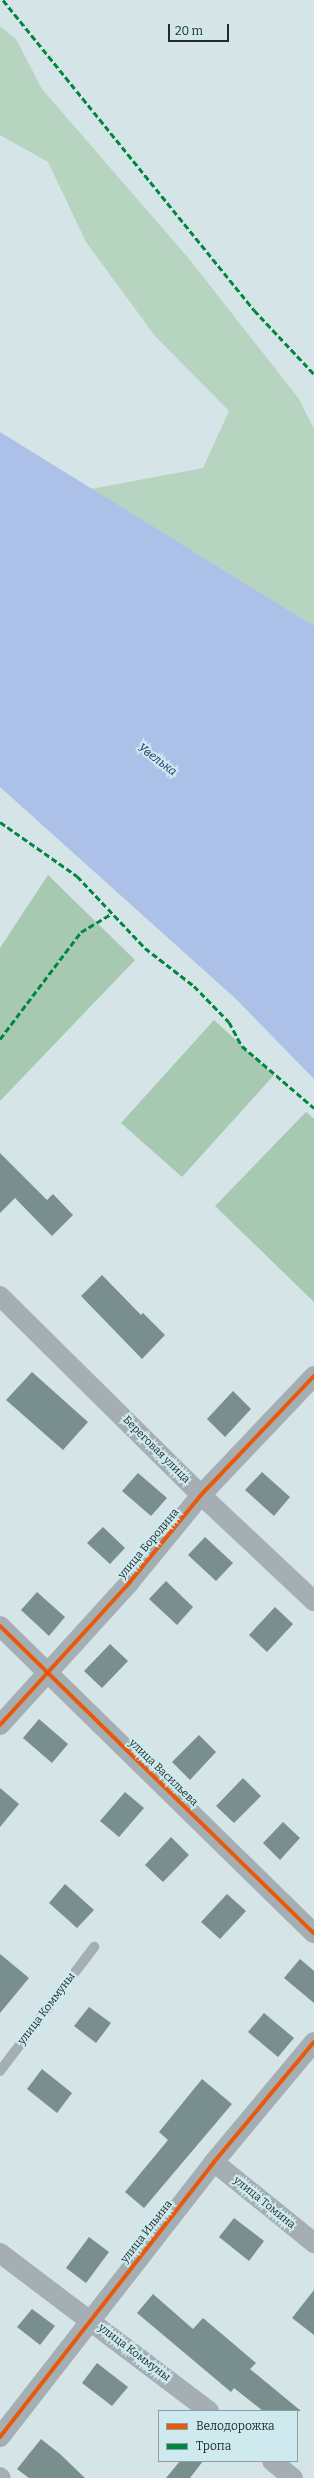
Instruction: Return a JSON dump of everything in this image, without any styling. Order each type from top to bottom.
[{"type":"street","name":"Береговая улица","points":[[0,1296],[201,1495],[314,1601]]},
{"type":"street","name":"улица Бородина","points":[[0,1725],[46,1672],[128,1583],[201,1495],[314,1376]]},
{"type":"street","name":"улица Васильева","points":[[0,1626],[314,1933]]},
{"type":"street","name":"улица Ильина","points":[[0,2437],[89,2320],[214,2162],[314,2042]]},
{"type":"street","name":"улица Томина","points":[[214,2162],[314,2243]]},
{"type":"street","name":"улица Коммуны","points":[[0,2253],[208,2410]]},
{"type":"street","points":[[273,2462],[293,2478]]},
{"type":"lane","name":"улица Коммуны","points":[[0,2071],[94,1947]]},
{"type":"green space","points":[[0,26],[16,39],[42,89],[190,260],[299,399],[314,429],[314,626],[91,489],[203,468],[229,411],[155,336],[86,242],[48,162],[0,135]]},
{"type":"green space","points":[[48,875],[135,960],[0,1101],[0,948]]},
{"type":"green space","points":[[214,1020],[274,1075],[182,1177],[121,1123]]},
{"type":"green space","points":[[306,1112],[314,1119],[314,1302],[215,1206]]},
{"type":"water","name":"Увелька","points":[[0,432],[314,626],[314,1079],[236,999],[0,787]]},
{"type":"building","points":[[0,1153],[47,1200],[53,1194],[73,1215],[52,1236],[15,1198],[0,1213]]},
{"type":"building","points":[[102,1275],[141,1315],[143,1313],[165,1335],[142,1359],[81,1296]]},
{"type":"building","points":[[32,1372],[88,1422],[63,1450],[6,1400]]},
{"type":"building","points":[[233,1391],[251,1409],[225,1437],[207,1419]]},
{"type":"building","points":[[262,1472],[290,1497],[274,1516],[245,1490]]},
{"type":"building","points":[[138,1473],[167,1498],[151,1516],[122,1491]]},
{"type":"building","points":[[103,1527],[125,1548],[110,1564],[87,1543]]},
{"type":"building","points":[[205,1537],[233,1563],[216,1581],[188,1555]]},
{"type":"building","points":[[166,1581],[193,1607],[177,1625],[149,1599]]},
{"type":"building","points":[[37,1592],[65,1617],[49,1636],[21,1610]]},
{"type":"building","points":[[275,1607],[293,1624],[267,1652],[249,1635]]},
{"type":"building","points":[[110,1644],[128,1661],[102,1688],[84,1671]]},
{"type":"building","points":[[39,1719],[68,1744],[52,1763],[23,1738]]},
{"type":"building","points":[[199,1735],[216,1752],[190,1780],[172,1762]]},
{"type":"building","points":[[243,1778],[261,1796],[234,1823],[216,1806]]},
{"type":"building","points":[[0,1788],[19,1804],[0,1827]]},
{"type":"building","points":[[125,1792],[144,1808],[119,1837],[100,1821]]},
{"type":"building","points":[[283,1822],[300,1838],[280,1860],[263,1843]]},
{"type":"building","points":[[171,1837],[189,1855],[163,1882],[145,1865]]},
{"type":"building","points":[[65,1884],[94,1910],[77,1928],[49,1903]]},
{"type":"building","points":[[227,1894],[246,1911],[220,1939],[201,1922]]},
{"type":"building","points":[[0,1954],[29,1978],[0,2013]]},
{"type":"building","points":[[300,1959],[314,1971],[314,2003],[284,1978]]},
{"type":"building","points":[[89,2007],[111,2023],[96,2043],[74,2026]]},
{"type":"building","points":[[264,2013],[294,2038],[278,2057],[248,2032]]},
{"type":"building","points":[[42,2069],[72,2093],[57,2113],[27,2089]]},
{"type":"building","points":[[202,2079],[232,2104],[144,2208],[125,2192],[168,2140],[159,2132]]},
{"type":"building","points":[[234,2218],[264,2241],[249,2261],[219,2237]]},
{"type":"building","points":[[89,2237],[109,2252],[86,2283],[66,2268]]},
{"type":"building","points":[[314,2290],[314,2335],[292,2318]]},
{"type":"building","points":[[153,2294],[193,2329],[203,2318],[256,2363],[250,2369],[301,2411],[262,2410],[234,2388],[231,2392],[137,2313]]},
{"type":"building","points":[[32,2309],[55,2326],[40,2345],[17,2327]]},
{"type":"building","points":[[97,2363],[128,2387],[112,2406],[82,2383]]},
{"type":"building","points":[[41,2439],[60,2454],[85,2478],[29,2478],[17,2469]]},
{"type":"building","points":[[179,2462],[202,2462],[190,2478],[166,2478]]},
{"type":"marked path","points":[[3,0],[254,310],[314,374]]},
{"type":"marked path","points":[[0,822],[77,876],[145,948],[194,986],[229,1022],[242,1046],[314,1108]]},
{"type":"marked path","points":[[0,1039],[81,932],[111,914]]},
{"type":"cycle path","points":[[0,1725],[129,1583],[201,1495],[314,1376]]},
{"type":"cycle path","points":[[0,1626],[314,1933]]},
{"type":"cycle path","points":[[0,2437],[214,2162],[314,2042]]}]
